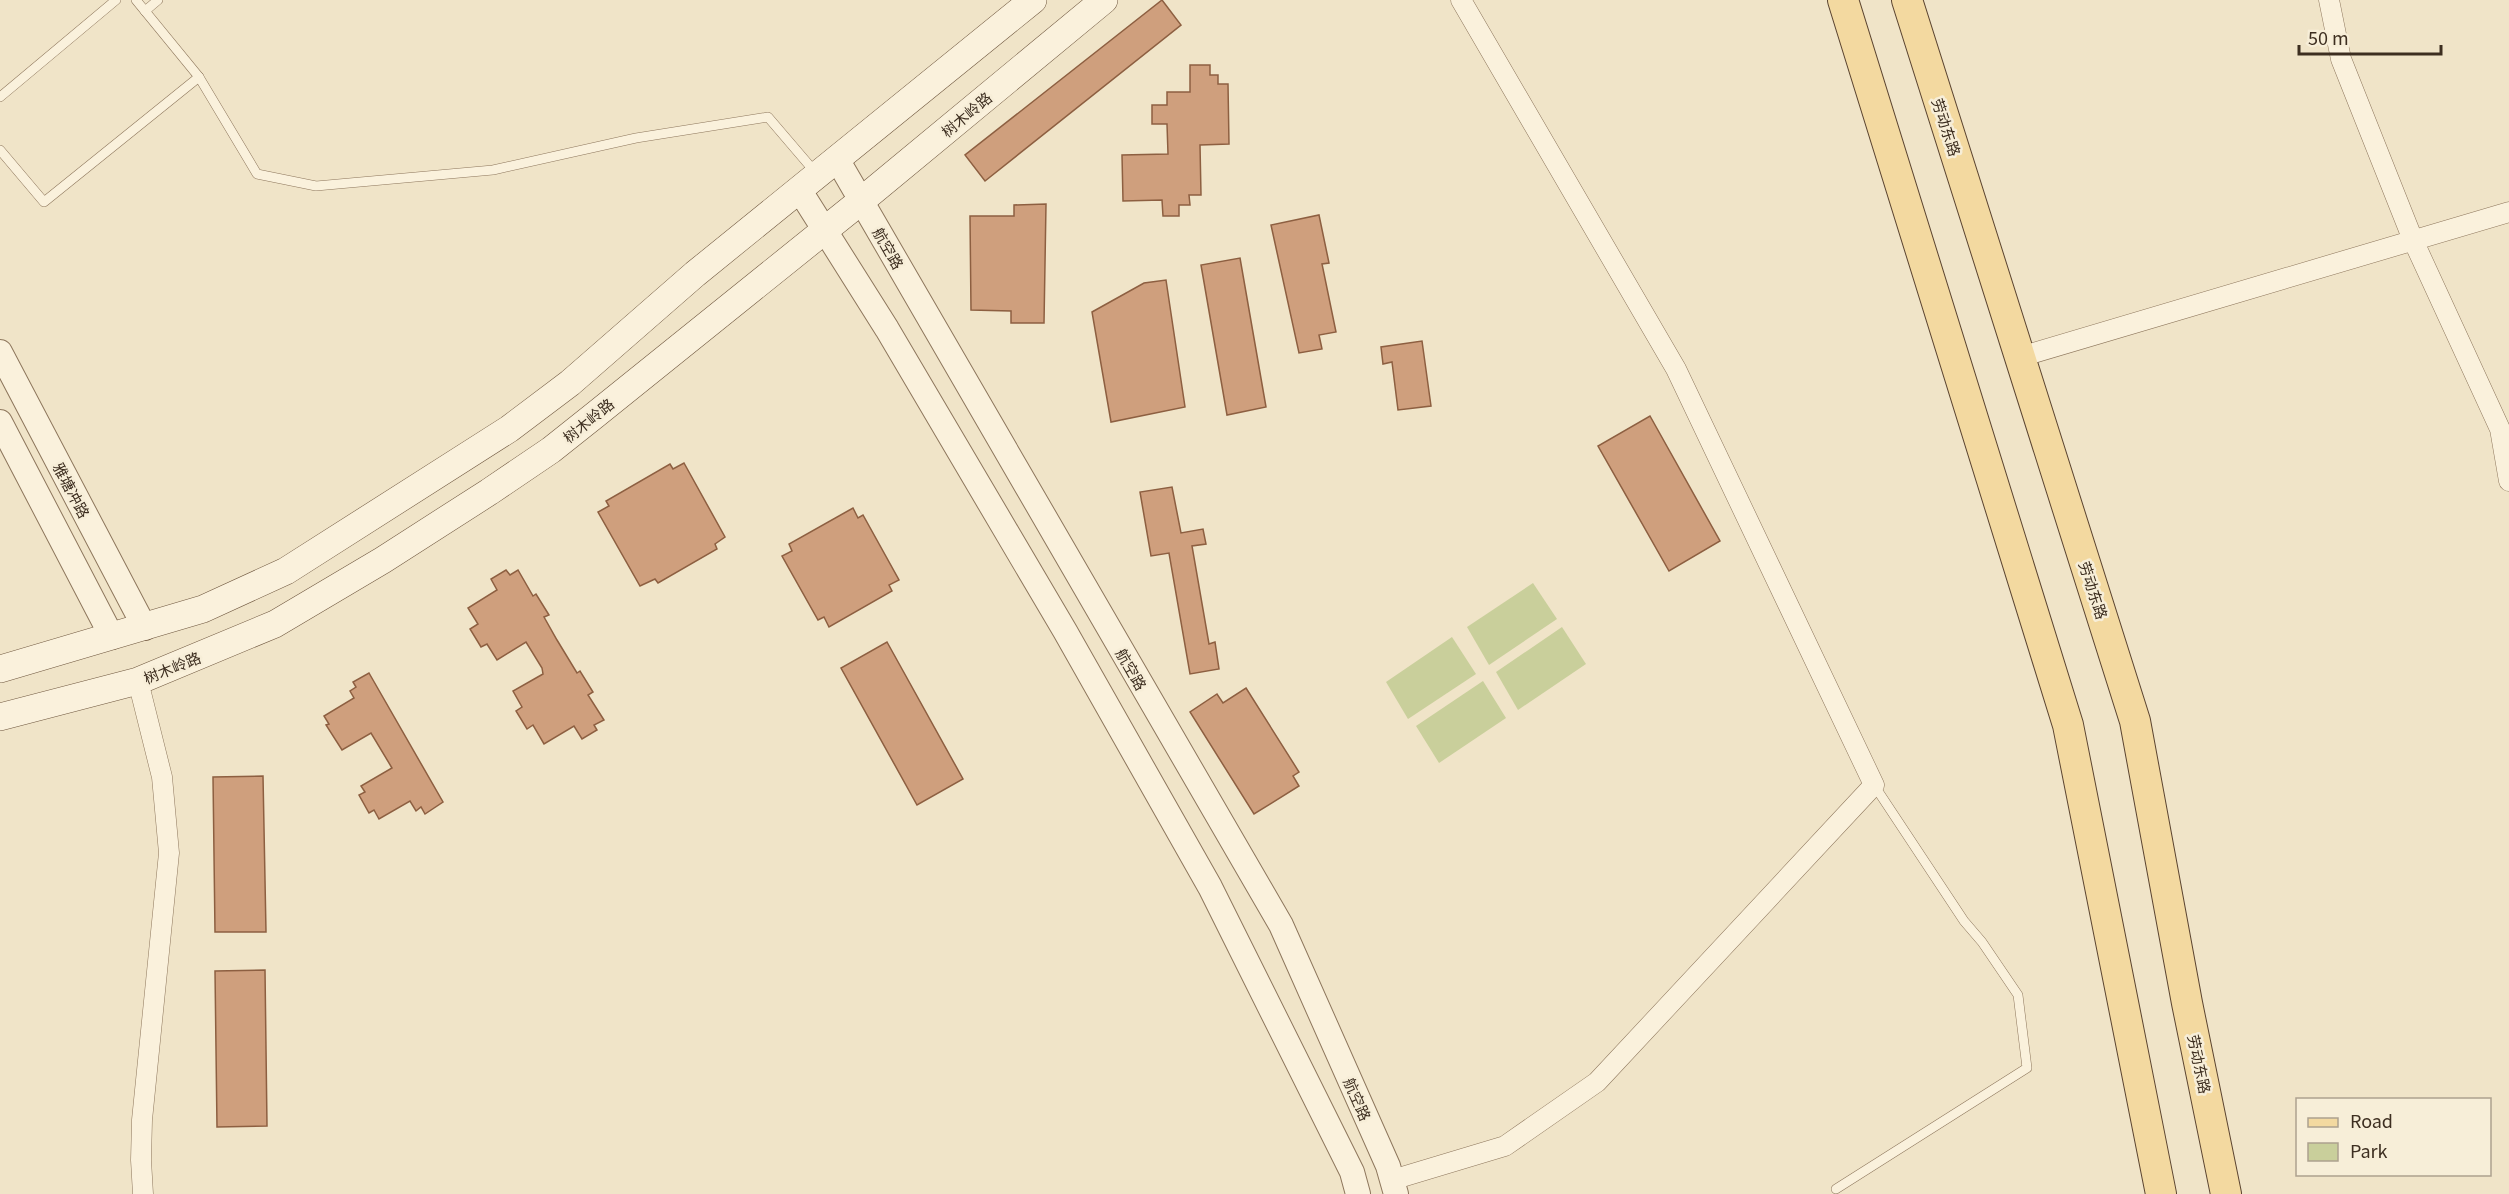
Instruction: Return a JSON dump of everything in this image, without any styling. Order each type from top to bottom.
[{"type":"main road","points":[[0,669],[203,609],[286,572],[509,429],[570,383],[695,274],[1033,0]]},
{"type":"main road","name":"树木岭路","points":[[0,717],[138,681],[275,624],[383,560],[489,492],[560,443],[861,201],[1104,0]]},
{"type":"main road","points":[[1843,0],[2068,725],[2161,1194]]},
{"type":"main road","name":"劳动东路","points":[[1907,0],[2135,721],[2187,1003],[2228,1192]]},
{"type":"street","points":[[818,175],[823,231],[887,329],[1065,631],[1204,877],[1355,1183],[1392,1180],[1505,1146],[1597,1082],[1874,785],[1676,369],[1461,0]]},
{"type":"street","points":[[2329,0],[2340,59],[2413,240],[2500,429],[2509,481]]},
{"type":"street","name":"航空路","points":[[818,175],[861,201],[1281,925],[1392,1180]]},
{"type":"street","points":[[2020,357],[2509,212]]},
{"type":"street","name":"雅塘冲路","points":[[0,352],[145,628]]},
{"type":"street","points":[[0,422],[112,637]]},
{"type":"street","points":[[138,681],[162,777],[169,853],[142,1120],[143,1194]]},
{"type":"lane","points":[[0,97],[116,0]]},
{"type":"lane","points":[[136,0],[199,77],[257,174],[316,186],[493,170],[636,138],[768,117],[818,175]]},
{"type":"lane","points":[[145,11],[158,0]]},
{"type":"lane","points":[[0,150],[44,202],[199,77]]},
{"type":"lane","points":[[1836,1189],[2027,1068],[2018,995],[1982,942],[1964,921],[1874,785]]},
{"type":"green space","points":[[1533,583],[1557,619],[1489,665],[1467,627]]},
{"type":"green space","points":[[1562,627],[1586,664],[1518,710],[1496,672]]},
{"type":"green space","points":[[1452,637],[1476,674],[1408,719],[1386,682]]},
{"type":"green space","points":[[1483,681],[1506,718],[1439,763],[1416,726]]},
{"type":"building","points":[[1162,0],[1181,25],[985,181],[965,155]]},
{"type":"building","points":[[1190,65],[1210,65],[1210,75],[1218,75],[1218,84],[1228,84],[1229,144],[1200,145],[1201,195],[1189,195],[1190,205],[1179,205],[1179,216],[1163,216],[1162,200],[1123,201],[1122,155],[1168,154],[1167,124],[1152,124],[1152,105],[1167,105],[1167,92],[1190,92]]},
{"type":"building","points":[[1046,204],[1044,323],[1011,323],[1011,311],[971,310],[970,216],[1014,216],[1014,205]]},
{"type":"building","points":[[1319,215],[1329,263],[1322,264],[1336,332],[1319,335],[1322,349],[1299,353],[1271,225]]},
{"type":"building","points":[[1240,258],[1266,407],[1227,415],[1201,265]]},
{"type":"building","points":[[1166,280],[1185,407],[1111,422],[1092,312],[1144,283]]},
{"type":"building","points":[[1422,341],[1431,406],[1398,410],[1392,362],[1383,364],[1381,347]]},
{"type":"building","points":[[1650,416],[1720,541],[1669,571],[1598,446]]},
{"type":"building","points":[[684,463],[725,537],[715,544],[717,549],[658,583],[655,579],[640,586],[598,512],[609,506],[606,501],[670,464],[673,469]]},
{"type":"building","points":[[1172,487],[1181,533],[1203,529],[1206,544],[1192,546],[1209,644],[1215,642],[1219,669],[1190,674],[1169,553],[1151,556],[1140,492]]},
{"type":"building","points":[[853,508],[858,518],[863,515],[899,580],[889,585],[892,591],[829,627],[824,617],[818,620],[782,556],[792,551],[789,544]]},
{"type":"building","points":[[506,570],[510,575],[518,570],[533,596],[536,594],[549,615],[544,617],[557,640],[577,673],[580,671],[593,692],[588,695],[604,720],[594,725],[597,730],[582,739],[574,726],[544,744],[533,725],[527,729],[516,711],[522,707],[513,691],[543,674],[542,668],[526,642],[497,660],[487,644],[481,647],[470,629],[478,624],[468,608],[497,590],[491,579]]},
{"type":"building","points":[[887,642],[963,779],[917,805],[841,668]]},
{"type":"building","points":[[369,673],[443,802],[425,814],[421,807],[416,811],[410,801],[379,819],[374,810],[369,813],[359,795],[365,792],[361,786],[392,768],[371,733],[342,750],[326,725],[329,724],[324,716],[354,698],[350,691],[356,687],[353,682]]},
{"type":"building","points":[[1246,688],[1299,772],[1293,776],[1299,786],[1254,814],[1190,712],[1217,694],[1223,703]]},
{"type":"building","points":[[263,776],[266,932],[215,932],[213,777]]},
{"type":"building","points":[[265,970],[267,1126],[217,1127],[215,971]]}]
